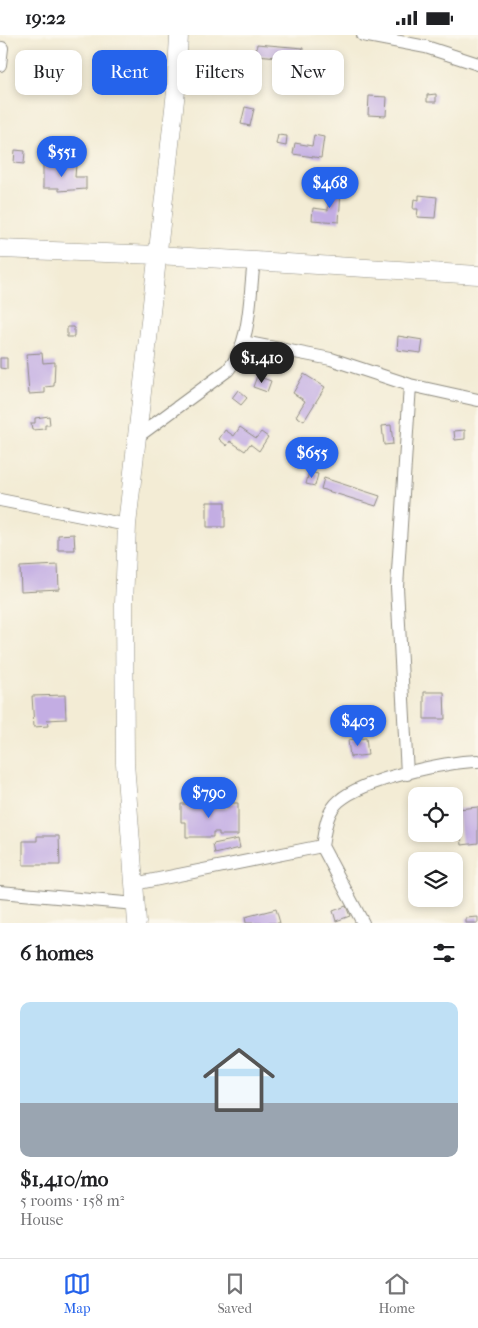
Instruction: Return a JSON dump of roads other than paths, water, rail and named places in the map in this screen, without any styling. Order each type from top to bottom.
[{"type":"street","points":[[137,923],[125,763],[124,687],[127,525],[176,91],[179,35]]},
{"type":"street","points":[[363,35],[426,47],[478,64]]},
{"type":"street","points":[[0,65],[2,49]]},
{"type":"street","points":[[0,249],[158,255],[478,275]]},
{"type":"street","points":[[137,437],[228,370],[237,359],[243,342],[254,261]]},
{"type":"street","points":[[243,342],[331,359],[410,385],[478,400]]},
{"type":"street","points":[[407,774],[397,587],[410,385]]},
{"type":"street","points":[[0,500],[127,525]]},
{"type":"street","points":[[363,923],[322,846],[328,816],[338,801],[358,789],[407,774],[460,761],[478,761]]},
{"type":"street","points":[[134,884],[322,846]]},
{"type":"street","points":[[0,892],[136,905]]}]
